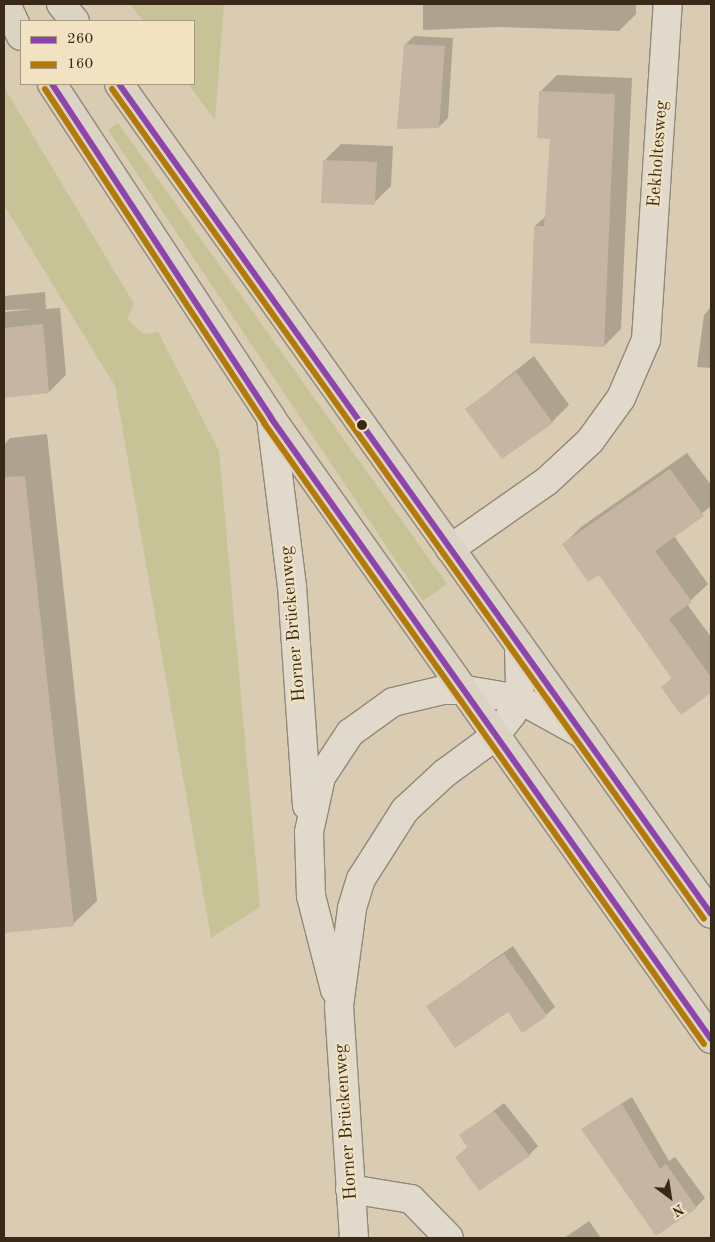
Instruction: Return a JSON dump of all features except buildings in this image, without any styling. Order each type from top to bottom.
[{"type":"main road","points":[[6,4],[20,34]]},
{"type":"main road","points":[[61,4],[74,20]]},
{"type":"main road","points":[[53,85],[271,418],[460,690],[711,1038]]},
{"type":"main road","points":[[121,85],[711,914]]},
{"type":"street","name":"Eekholtesweg","points":[[450,549],[547,481],[590,442],[621,398],[646,340],[668,4]]},
{"type":"street","name":"Horner Brückenweg","points":[[271,418],[292,586],[309,832],[311,896],[339,1006],[354,1238]]},
{"type":"street","points":[[519,646],[519,699]]},
{"type":"street","name":"Horner Brückenweg","points":[[309,832],[322,777],[350,733],[393,702],[460,690],[519,699],[584,735]]},
{"type":"street","name":"Horner Brückenweg","points":[[339,1006],[352,908],[374,856],[405,810],[444,773],[494,737],[519,699]]},
{"type":"street","points":[[350,1189],[411,1199],[449,1238]]},
{"type":"shaded area","points":[[130,4],[224,4],[215,120],[189,85],[195,85],[195,20],[142,20]]},
{"type":"shaded area","points":[[4,87],[134,304],[127,319],[144,334],[158,332],[219,451],[260,907],[211,938],[115,386],[4,205]]},
{"type":"shaded area","points":[[118,123],[447,584],[423,601],[108,130]]},
{"type":"transit line","name":"260","points":[[53,85],[271,418],[711,1039]]},
{"type":"transit line","name":"260","points":[[120,85],[711,914]]},
{"type":"transit line","name":"160","points":[[45,89],[264,423],[704,1044]]},
{"type":"transit line","name":"160","points":[[112,89],[704,919]]}]
